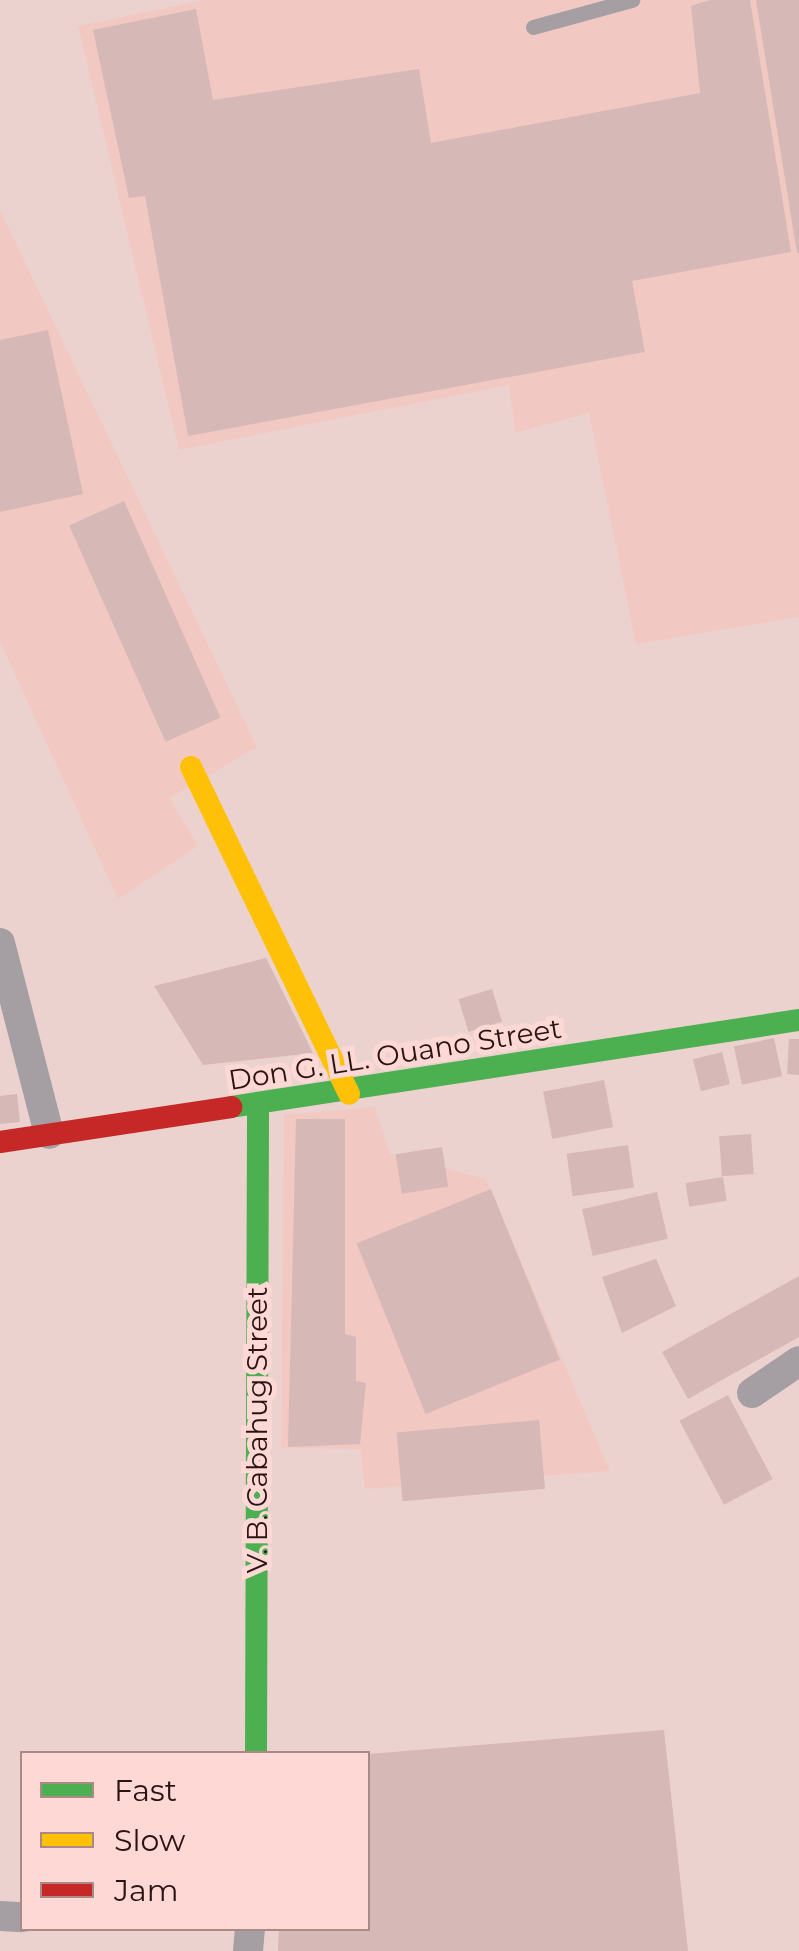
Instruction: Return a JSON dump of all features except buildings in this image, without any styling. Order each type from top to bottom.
[{"type":"street","points":[[191,767],[349,1094]]},
{"type":"street","points":[[0,943],[49,1134]]},
{"type":"street","name":"Don G. LL. Ouano Street","points":[[0,1142],[258,1108],[799,1020]]},
{"type":"street","name":"V. B. Cabahug Street","points":[[256,1751],[258,1108]]},
{"type":"street","points":[[752,1393],[799,1361]]},
{"type":"lane","points":[[532,28],[632,0]]},
{"type":"shaded area","points":[[204,0],[799,0],[799,617],[636,644],[589,413],[515,433],[509,385],[179,450],[78,26]]},
{"type":"shaded area","points":[[0,210],[257,747],[170,798],[198,846],[118,899],[0,642]]},
{"type":"shaded area","points":[[375,1107],[390,1154],[486,1179],[610,1471],[365,1489],[360,1449],[281,1448],[284,1115]]},
{"type":"traffic: fast","points":[[231,1107],[799,1020]]},
{"type":"traffic: fast","points":[[256,1751],[258,1107]]},
{"type":"traffic: slow","points":[[191,767],[349,1094]]},
{"type":"traffic: jam","points":[[0,1142],[231,1107]]}]
